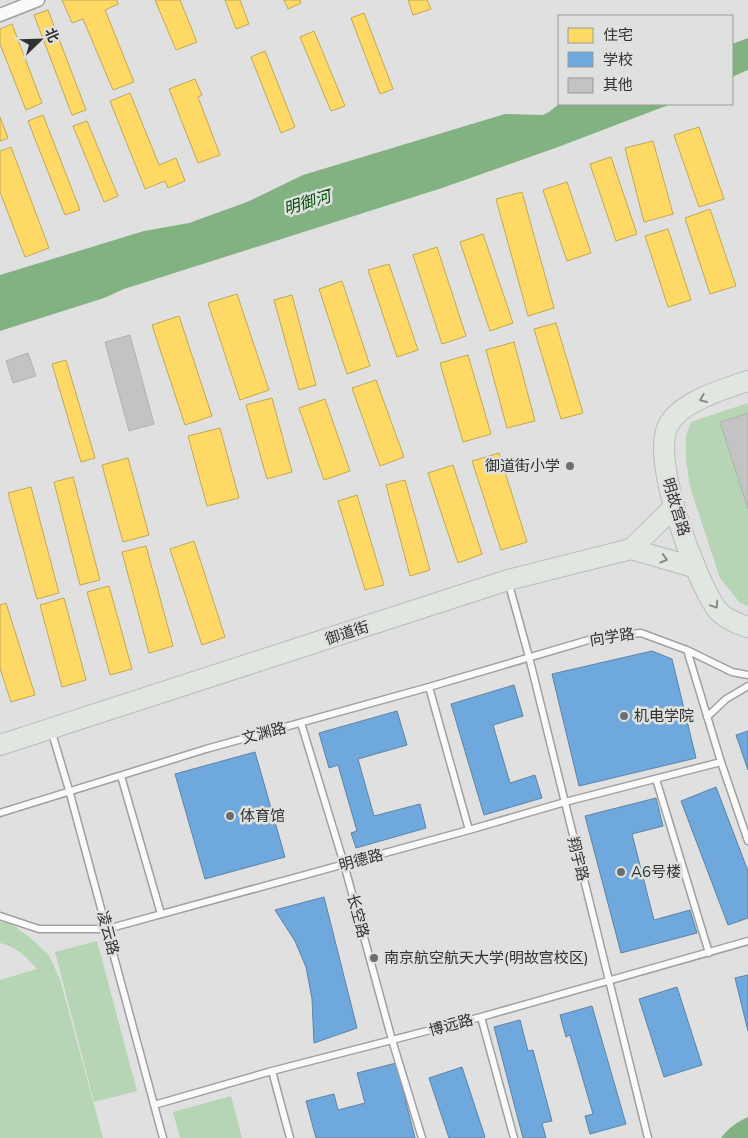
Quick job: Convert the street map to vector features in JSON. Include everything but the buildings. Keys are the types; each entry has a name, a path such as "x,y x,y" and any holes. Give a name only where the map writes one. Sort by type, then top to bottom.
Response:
{"main road":[{"name":"明故宫路","path":"748,381 683,408 668,425 663,441 665,471 674,507 696,568 716,609 731,620 748,627"},
{"path":"674,507 631,549 696,568"},
{"name":"御道街","path":"0,745 508,580 631,549"}],"street":[{"path":"0,15 38,0"}],"lane":[{"name":"翔宇路","path":"508,580 529,657 647,1138"},
{"name":"向学路","path":"529,657 602,636 641,633 687,650 732,672 748,675"},
{"path":"687,650 721,762 748,841"},
{"name":"文渊路","path":"0,813 206,749 529,657"},
{"path":"707,717 726,699 748,686"},
{"path":"429,687 468,830"},
{"name":"长空路","path":"302,723 344,864 392,1040 422,1138"},
{"name":"凌云路","path":"51,729 70,790 163,1138"},
{"name":"明德路","path":"0,916 39,929 107,929 564,802 721,762"},
{"path":"121,776 161,914"},
{"path":"656,779 709,953"},
{"name":"博远路","path":"154,1105 272,1071 481,1017 748,941"},
{"path":"481,1017 514,1138"},
{"path":"272,1071 290,1138"}],"shaded area":[{"path":"748,403 748,606 740,603 720,578 690,487 686,460 686,436 691,422"},
{"path":"0,922 10,923 48,954 60,979 103,1138 0,1138 0,980 37,969 21,953 0,943"},
{"path":"97,941 137,1091 94,1102 55,952"},
{"path":"231,1096 242,1138 180,1138 173,1112"}],"water":[{"path":"748,38 748,70 733,77 733,44"},
{"name":"明御河","path":"558,105 668,105 442,188 124,289 104,298 0,331 0,275 144,231 189,223 247,202 303,175 505,114 543,115"},
{"path":"748,1117 748,1138 721,1138 733,1126"}],"place":[{"name":"御道街小学","path":"570,466"},
{"name":"机电学院","path":"624,716"},
{"name":"体育馆","path":"230,816"},
{"name":"A6号楼","path":"621,872"},
{"name":"南京航空航天大学(明故宫校区)","path":"374,958"}]}
